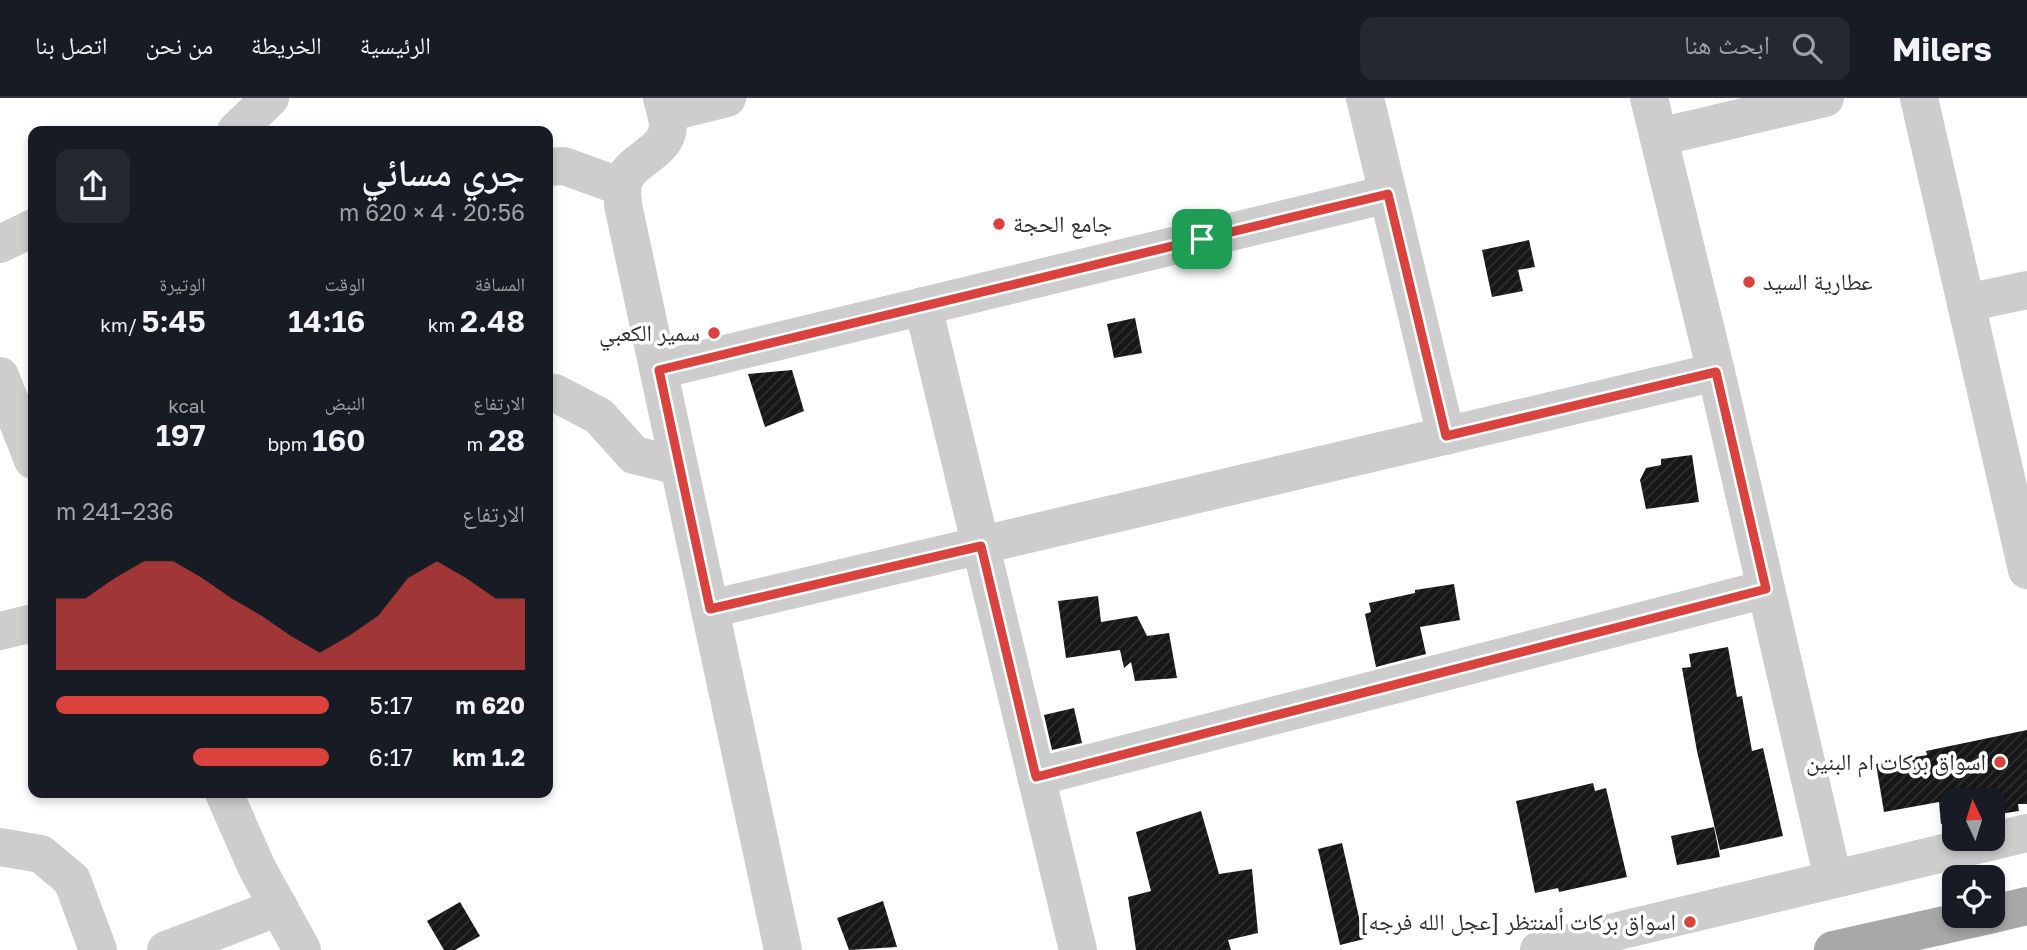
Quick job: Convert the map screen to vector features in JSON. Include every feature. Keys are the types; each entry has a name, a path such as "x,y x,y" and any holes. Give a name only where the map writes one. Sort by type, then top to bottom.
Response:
{"main road":[{"path":"2005,912 2027,906"},
{"path":"1833,950 1901,943 1949,928"}],"street":[{"path":"241,126 270,98"},
{"path":"727,98 664,105 668,128 662,142 627,174 622,187 623,205 783,950"},
{"path":"1365,98 1446,436"},
{"path":"1649,98 1716,372 1833,879"},
{"path":"1659,137 1825,98"},
{"path":"1919,98 2026,560"},
{"path":"553,167 564,166 622,187"},
{"path":"659,370 1388,194"},
{"path":"0,244 28,230"},
{"path":"1966,303 2027,290"},
{"path":"923,306 1078,950"},
{"path":"710,609 1716,372"},
{"path":"0,376 28,442"},
{"path":"553,393 598,416 634,454 679,466"},
{"path":"1036,777 1766,589"},
{"path":"0,631 28,624"},
{"path":"226,798 257,868 302,950"},
{"path":"1539,950 2027,833"},
{"path":"0,847 41,854 72,880 98,950"},
{"path":"166,950 279,907"}],"building":[{"path":"1529,240 1535,267 1518,270 1523,291 1492,297 1482,250"},
{"path":"1135,318 1142,353 1114,358 1107,324"},
{"path":"792,370 804,411 765,427 748,374"},
{"path":"1692,455 1699,502 1646,509 1640,480 1646,468 1661,465 1661,459"},
{"path":"1454,584 1460,620 1420,627 1426,654 1376,667 1365,614 1371,612 1369,603 1415,593 1415,590"},
{"path":"1098,596 1101,622 1137,616 1147,636 1169,633 1177,678 1135,681 1131,662 1124,668 1120,650 1066,658 1058,601"},
{"path":"1728,647 1737,697 1742,696 1752,751 1763,748 1783,836 1720,850 1697,751 1682,668 1691,667 1689,654"},
{"path":"1074,708 1082,743 1052,750 1044,715"},
{"path":"2027,730 2027,804 2018,804 2019,811 2006,813 2006,788 1942,788 1942,824 1939,802 1884,812 1876,764 1927,755 1926,751"},
{"path":"1593,783 1595,791 1606,788 1627,877 1559,892 1558,888 1535,893 1516,801"},
{"path":"1201,811 1219,874 1252,869 1258,933 1228,940 1231,950 1136,950 1128,897 1151,891 1136,832"},
{"path":"1714,827 1720,857 1677,865 1671,836"},
{"path":"1342,843 1364,939 1340,945 1318,849"},
{"path":"883,901 897,947 849,950 837,918"},
{"path":"460,902 480,936 455,950 444,950 427,921"}],"place":[{"name":"جامع الحجة","path":"999,224"},
{"name":"عطارية السيد","path":"1749,282"},
{"name":"سمير الكعبي","path":"714,333"},
{"name":"اسواق بركات ام البنين","path":"2000,762"},
{"name":"اسواق بركات ألمنتظر [عجل الله فرجه]","path":"1690,922"}],"route":[{"path":"1388,194 1446,436 1716,372 1766,589 1036,777 981,546 710,609 659,370 1202,239 1388,194"}]}
